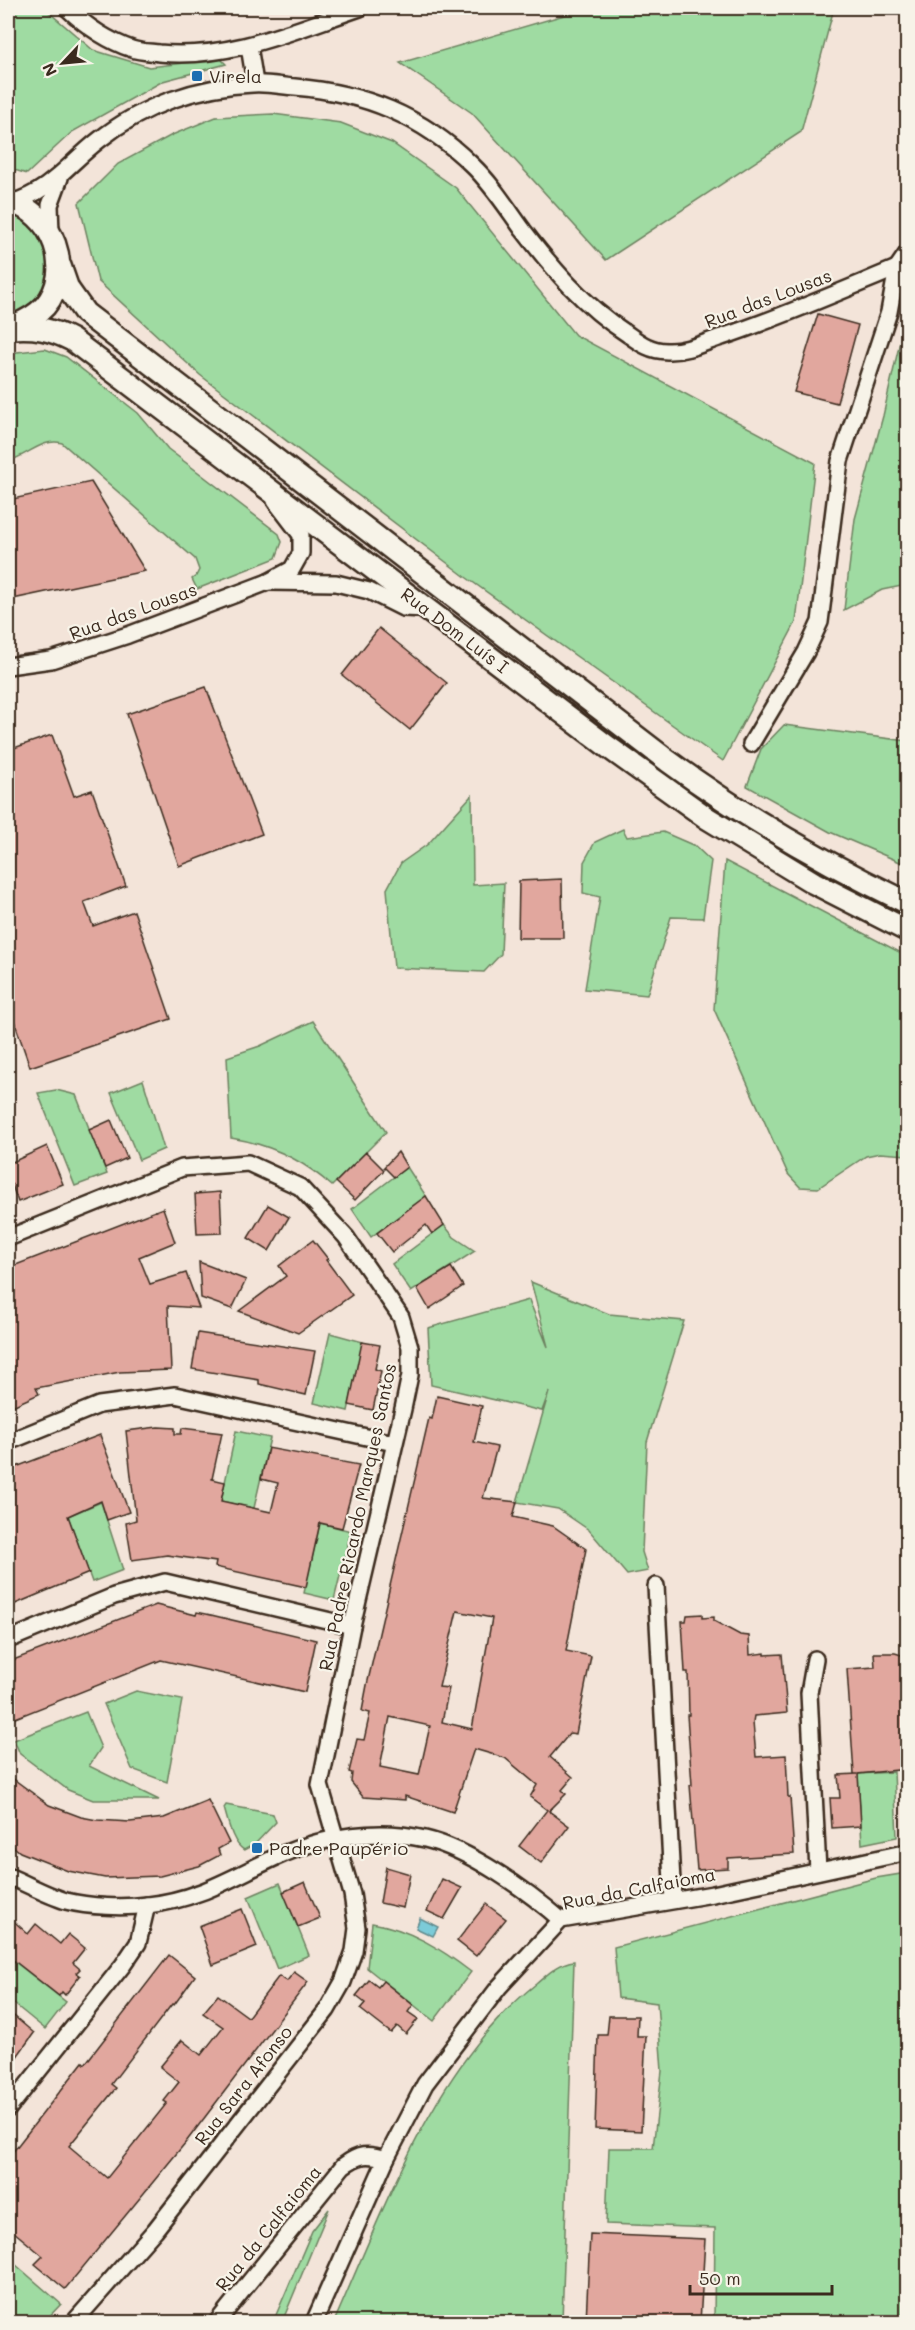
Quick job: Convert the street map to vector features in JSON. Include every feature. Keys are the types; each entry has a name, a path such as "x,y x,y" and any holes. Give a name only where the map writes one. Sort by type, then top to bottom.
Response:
{"main road":[{"path":"9,202 31,211 46,226 52,237"},
{"name":"Rua Dom Luís I","path":"52,237 68,289 85,313 668,761 756,822 797,846 908,903"},
{"path":"9,328 30,320 46,305 56,287 60,266"},
{"name":"Rua Dom Luís I","path":"9,328 40,327 56,331 72,340 608,747 707,818 814,883 908,930"}],"street":[{"path":"67,8 110,40 134,50 173,54 214,52 249,46 360,8"},
{"path":"9,202 39,192 100,139 166,101 210,88 255,83 249,46"},
{"name":"Rua das Lousas","path":"255,83 310,88 352,96 400,112 438,136 472,165 577,295 605,320 650,350 669,352 754,326 897,268"},
{"path":"52,237 50,205 64,170"},
{"path":"751,744 806,652 820,622 840,461 889,312 897,268 908,252"},
{"name":"Rua das Lousas","path":"8,666 28,664 128,635 268,582 292,569 301,553 301,535 263,485"},
{"name":"Rua das Lousas","path":"268,582 336,583 369,591 403,608 427,609"},
{"name":"Rua Padre Ricardo Marques Santos","path":"8,1238 182,1168 248,1163 300,1187 346,1237 401,1317 410,1347 410,1375 352,1626 320,1785 337,1838"},
{"path":"8,1442 99,1405 175,1395 394,1443"},
{"path":"8,1640 114,1596 165,1582 352,1626"},
{"path":"656,1586 672,1900"},
{"path":"815,1659 809,1693 818,1871"},
{"path":"8,1876 67,1901 115,1906 147,1905 207,1891 284,1854 337,1838 394,1834 426,1839 447,1846 489,1868 561,1920"},
{"name":"Rua Sara Afonso","path":"74,2322 162,2221 327,2010 343,1982 354,1951 357,1928 352,1894 337,1838"},
{"name":"Rua da Calfaioma","path":"314,2322 386,2159 425,2084 499,1987 561,1920 713,1894 908,1852"},
{"path":"8,2109 138,1944 147,1905"},
{"name":"Rua da Calfaioma","path":"217,2322 343,2166 356,2157 372,2155 386,2159"}],"green space":[{"path":"8,8 44,8 93,50 149,67 221,59 226,64 163,81 72,132 27,174 8,168"},
{"path":"588,8 834,8 801,132 606,260 472,113 400,63"},
{"path":"273,114 341,123 392,143 456,188 575,335 815,463 796,622 723,761 467,578 200,375 98,281 79,203 118,164 172,135 216,117"},
{"path":"8,212 26,221 39,234 47,250 50,267 47,284 39,299 26,311 8,318"},
{"path":"907,311 907,585 882,590 844,610 855,519 883,416"},
{"path":"45,349 66,357 138,413 168,449 279,534 282,542 276,558 197,589 192,579 199,570 195,559 62,443 41,445 8,461 8,353"},
{"path":"784,725 907,741 907,865 830,832 747,786 761,749"},
{"path":"472,795 473,885 504,883 501,954 484,972 394,968 387,889 401,863 428,844"},
{"path":"623,829 627,837 663,832 695,846 711,861 703,918 671,917 647,995 585,989 600,897 583,893 584,862 595,842"},
{"path":"725,861 907,956 907,1155 880,1153 866,1156 818,1188 800,1187 788,1174 714,1009"},
{"path":"313,1021 386,1132 332,1186 309,1168 285,1154 259,1144 231,1138 227,1057 260,1046"},
{"path":"143,1080 164,1149 139,1160 111,1093"},
{"path":"56,1090 76,1095 107,1174 75,1186 38,1093"},
{"path":"407,1167 426,1196 371,1237 352,1209"},
{"path":"444,1225 454,1237 475,1251 411,1292 392,1264"},
{"path":"531,1282 609,1314 684,1321 647,1442 642,1552 648,1571 627,1575 589,1530 558,1509 517,1502 549,1392 542,1411 431,1385 428,1328 529,1300 548,1347"},
{"path":"330,1333 363,1342 348,1411 314,1403"},
{"path":"236,1431 270,1438 254,1508 221,1501"},
{"path":"101,1502 123,1570 92,1582 68,1516"},
{"path":"320,1523 351,1531 334,1600 304,1593"},
{"path":"136,1691 182,1700 167,1782 132,1769 104,1704"},
{"path":"86,1712 101,1748 89,1766 159,1800 93,1800 68,1790 20,1754 14,1740"},
{"path":"894,1772 897,1837 862,1844 858,1774"},
{"path":"226,1805 273,1814 276,1822 255,1844 244,1850 236,1842 231,1831 224,1808"},
{"path":"907,1873 907,2322 714,2322 715,2228 606,2224 609,2148 653,2148 662,2071 657,2003 618,1998 614,1947 876,1878"},
{"path":"280,1883 309,1955 277,1969 248,1897"},
{"path":"372,1923 412,1935 448,1955 471,1972 434,2021 367,1968"},
{"path":"10,1958 66,2002 45,2029 8,1999 8,1961"},
{"path":"574,1961 562,2322 334,2322 393,2186 441,2096 469,2055 500,2017 549,1973 563,1964"},
{"path":"329,2209 282,2322 273,2322 312,2231"},
{"path":"8,2258 61,2304 44,2322 8,2322"}],"water":[{"path":"420,1918 438,1927 433,1936 416,1928"}],"building":[{"path":"818,314 858,325 837,403 794,392"},
{"path":"91,482 145,571 8,600 8,500"},
{"path":"379,628 447,683 410,730 342,675"},
{"path":"206,687 262,834 179,866 127,714"},
{"path":"52,735 74,796 92,790 126,886 84,902 93,926 134,911 171,1019 30,1067 8,1003 8,750"},
{"path":"562,879 563,938 518,938 519,881"},
{"path":"111,1120 127,1158 105,1168 89,1130"},
{"path":"47,1146 63,1184 18,1202 8,1174 8,1164"},
{"path":"366,1152 384,1170 355,1200 336,1182"},
{"path":"398,1152 407,1167 394,1177 384,1167"},
{"path":"220,1192 222,1233 197,1234 195,1194"},
{"path":"426,1196 444,1225 432,1234 426,1225 392,1252 377,1233"},
{"path":"268,1205 289,1217 269,1251 248,1238"},
{"path":"163,1208 175,1242 139,1257 150,1284 186,1273 199,1308 168,1306 171,1370 120,1372 36,1388 39,1394 8,1408 8,1268"},
{"path":"313,1240 352,1295 298,1333 239,1311 286,1276 279,1266"},
{"path":"199,1262 246,1280 232,1309 201,1298"},
{"path":"451,1267 463,1286 429,1309 417,1288"},
{"path":"198,1333 315,1351 306,1395 259,1384 259,1380 192,1369"},
{"path":"362,1342 380,1345 375,1369 381,1371 373,1410 349,1405"},
{"path":"437,1396 482,1406 474,1442 497,1447 483,1498 517,1502 513,1517 553,1526 586,1549 566,1651 591,1656 576,1734 570,1733 550,1757 573,1777 562,1790 566,1794 549,1811 569,1826 541,1863 519,1846 547,1810 530,1797 537,1785 505,1758 474,1749 453,1812 405,1796 405,1800 363,1797 351,1782 352,1773 349,1772 357,1739 364,1740 370,1713 362,1711 367,1685 429,1418 432,1419","holes":["457,1611 492,1618 472,1729 442,1722 449,1688 439,1687","390,1717 430,1726 419,1775 380,1767"]},
{"path":"158,1427 175,1428 175,1434 181,1434 182,1428 222,1433 212,1479 225,1482 221,1501 271,1512 278,1483 261,1479 268,1448 359,1465 342,1528 320,1523 306,1587 215,1567 216,1562 167,1555 132,1560 126,1523 136,1520 126,1431"},
{"path":"100,1435 129,1512 107,1520 101,1501 68,1516 89,1573 8,1607 8,1470"},
{"path":"156,1605 196,1615 197,1612 211,1615 316,1640 305,1692 161,1660 8,1721 8,1662"},
{"path":"702,1614 702,1618 714,1617 714,1621 740,1635 749,1636 750,1655 782,1654 787,1713 754,1716 753,1722 756,1757 786,1755 794,1854 728,1858 728,1868 697,1870 690,1785 692,1785 687,1715 689,1715 688,1672 685,1672 682,1621 686,1621 687,1615"},
{"path":"874,1653 895,1653 908,1657 908,1769 858,1774 861,1826 832,1828 830,1798 840,1798 838,1775 857,1774 854,1774 847,1669 875,1667"},
{"path":"8,1775 49,1805 81,1817 97,1820 130,1822 164,1818 208,1800 229,1843 218,1849 220,1855 199,1866 160,1876 105,1878 68,1871 20,1852 8,1842"},
{"path":"386,1867 410,1874 403,1908 380,1903"},
{"path":"442,1879 462,1888 444,1919 427,1911"},
{"path":"305,1882 320,1918 298,1927 283,1892"},
{"path":"486,1904 506,1919 476,1956 457,1941"},
{"path":"242,1909 257,1947 213,1965 199,1926"},
{"path":"8,1916 28,1934 36,1924 60,1944 68,1934 85,1948 73,1963 80,1969 76,1973 80,1976 65,1995 62,1992 59,1996 8,1956"},
{"path":"169,1955 195,1976 111,2084 116,2088 69,2146 107,2178 167,2103 164,2101 179,2082 160,2067 182,2040 201,2055 223,2027 203,2013 218,1995 248,2017 279,1976 287,1981 294,1972 308,1982 186,2142 65,2289 35,2264 43,2256 8,2227 8,2158 83,2062 85,2064"},
{"path":"369,1980 378,1987 383,1981 413,2005 408,2012 418,2019 406,2034 397,2026 391,2033 360,2009 365,2003 356,1996"},
{"path":"8,2011 34,2033 8,2069"},
{"path":"609,2016 638,2016 637,2036 646,2036 641,2131 595,2129 598,2035 607,2035"},
{"path":"590,2234 705,2239 700,2322 586,2322"}],"place":[{"name":"Virela","path":"197,76"},
{"name":"Padre Paupério","path":"257,1848"}]}
